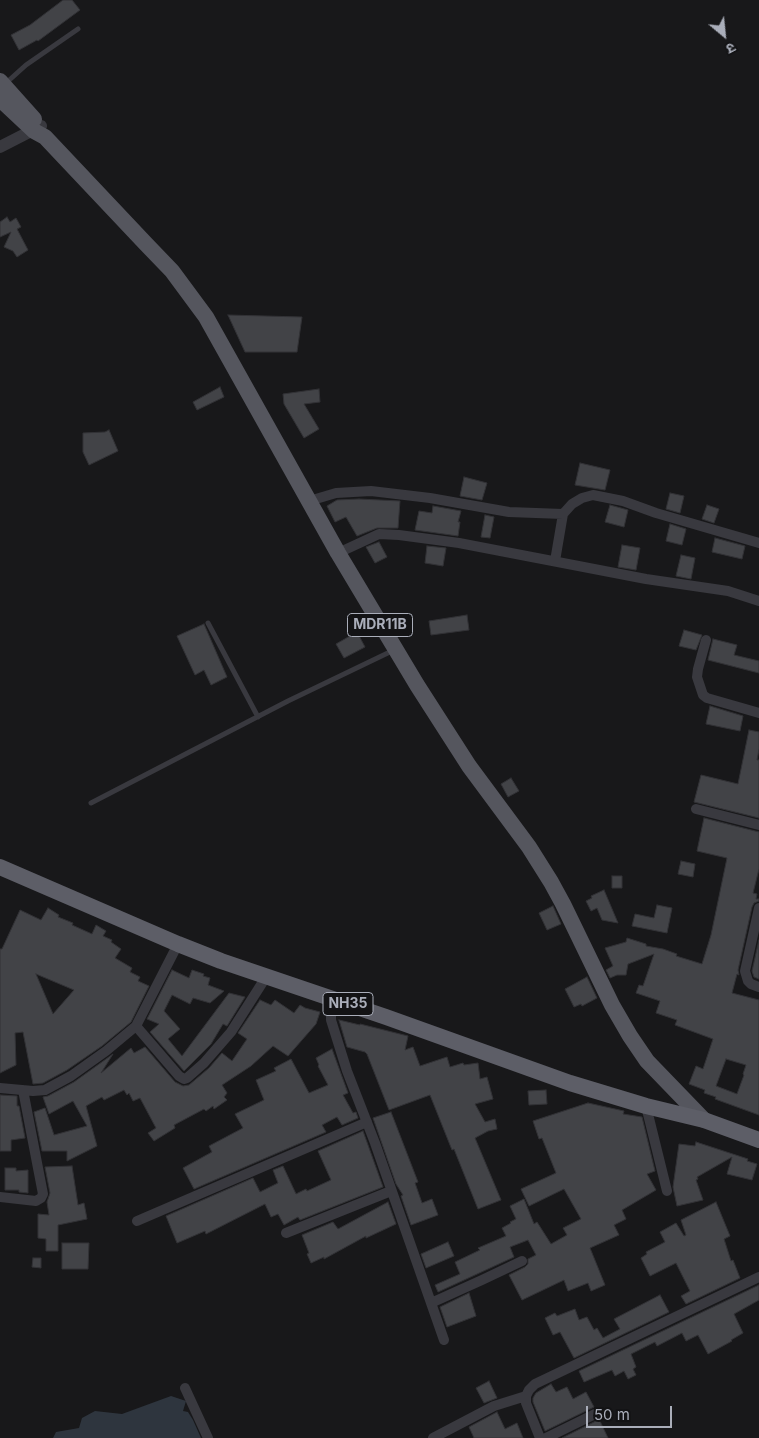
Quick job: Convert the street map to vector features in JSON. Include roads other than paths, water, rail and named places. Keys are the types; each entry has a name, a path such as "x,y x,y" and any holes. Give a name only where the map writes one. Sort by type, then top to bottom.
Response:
{"highway":[{"name":"NH35","path":"0,867 178,944 266,977 331,998 570,1083 646,1106 704,1120 759,1138"}],"main road":[{"name":"MDR11B","path":"1,89 153,251 190,295 220,340 338,553 395,650 459,752 529,847 563,904 612,1005 630,1036 647,1061 704,1120"}],"street":[{"path":"0,147 40,132"},
{"path":"309,500 336,493 371,491 430,498 509,512 563,514"},
{"path":"554,561 563,514 572,504 594,494 623,501 656,513 759,543"},
{"path":"338,553 378,534 386,534 459,544 646,579 728,591 759,601"},
{"path":"706,640 697,677 703,695 759,713"},
{"path":"696,809 759,825"},
{"path":"759,908 745,972 748,981 759,986"},
{"path":"0,1088 45,1090 55,1086 106,1052 136,1026 178,944"},
{"path":"136,1026 179,1076 187,1078 204,1063 231,1032 266,977"},
{"path":"331,998 331,1020 347,1071 367,1122 444,1340"},
{"path":"0,1196 32,1201 41,1198 43,1194 23,1090"},
{"path":"646,1106 667,1192"},
{"path":"137,1221 367,1122"},
{"path":"286,1233 391,1190"},
{"path":"431,1303 522,1261"},
{"path":"540,1438 526,1403 526,1396 529,1390 536,1384 759,1277"},
{"path":"185,1388 208,1438"},
{"path":"433,1438 494,1406 526,1396"},
{"path":"546,1438 595,1414"}],"lane":[{"path":"1,89 26,65 78,29"},
{"path":"208,623 258,717"},
{"path":"91,803 258,717 395,650"}]}
